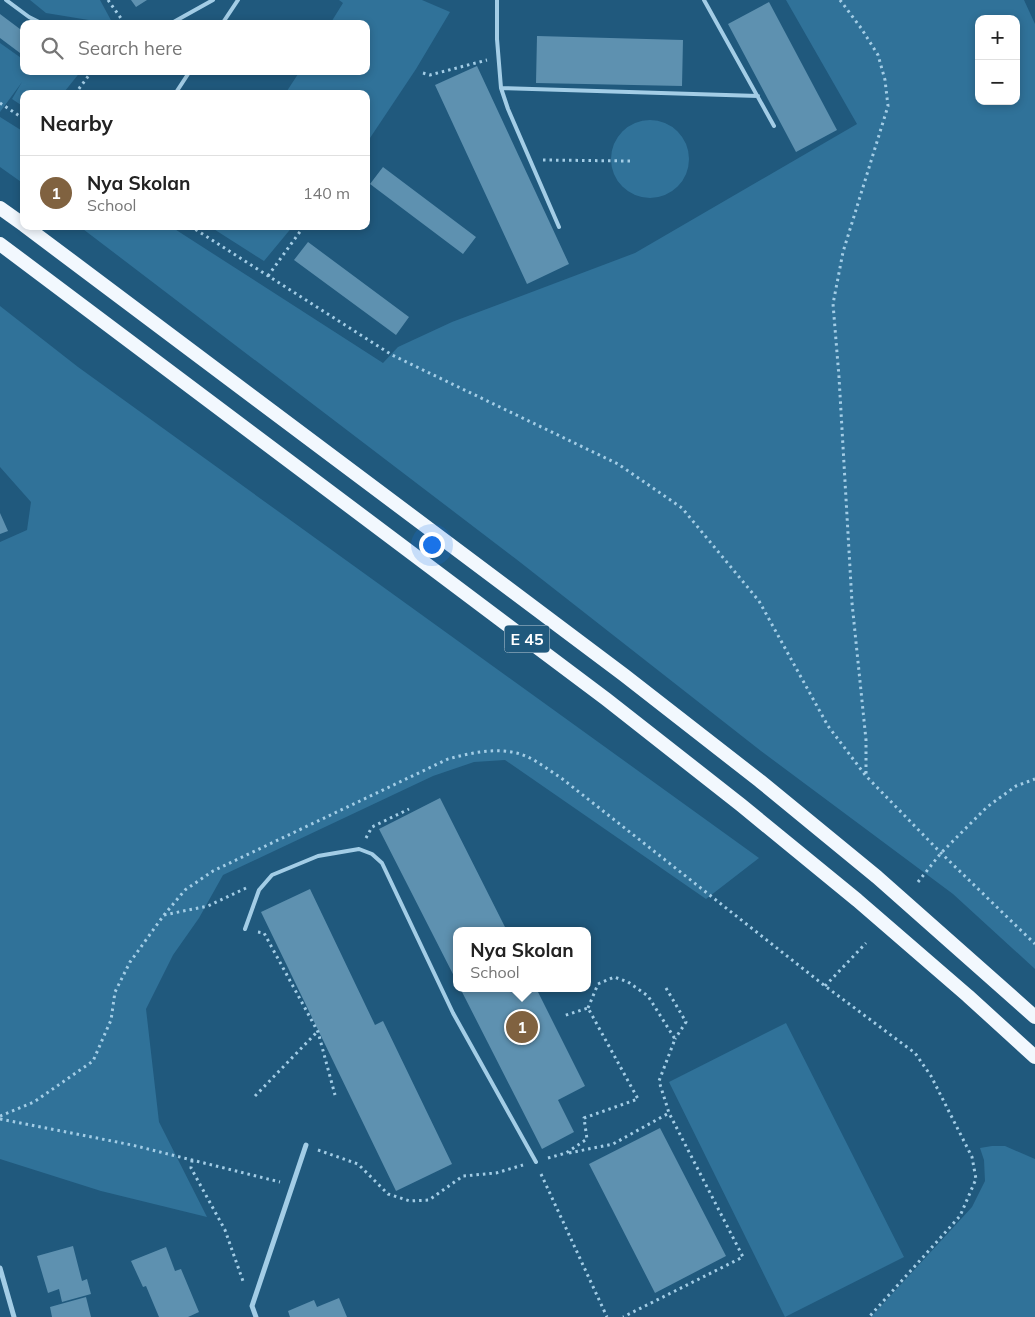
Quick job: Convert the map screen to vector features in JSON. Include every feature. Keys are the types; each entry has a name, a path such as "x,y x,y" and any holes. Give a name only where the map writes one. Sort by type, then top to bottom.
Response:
{"highway":[{"name":"E 45","path":"0,208 20,223"},
{"name":"E 45","path":"29,230 662,704 877,877 1035,1017"},
{"name":"E 45","path":"0,244 606,698 742,805 857,900 1035,1057"}],"street":[{"path":"256,1317 252,1306 306,1145"},
{"path":"0,1268 2,1282 14,1317"}],"lane":[{"path":"6,0 36,20"},
{"path":"177,20 213,0"},
{"path":"225,20 238,0"},
{"path":"497,0 500,88 560,227"},
{"path":"704,0 774,126"},
{"path":"178,90 187,75"},
{"path":"500,88 758,96"},
{"path":"245,929 259,890 272,876 318,856 359,849 372,854 382,864 454,1013 536,1162"}],"path":[{"path":"108,0 122,20"},
{"path":"840,0 878,55 885,80 888,106 843,252 835,283 833,304 852,602 866,740 866,776"},
{"path":"423,73 430,75 498,58"},
{"path":"78,90 89,75"},
{"path":"0,103 20,116"},
{"path":"530,160 630,161"},
{"path":"196,230 392,355 618,464 682,508 759,601 828,726 866,776 941,853 1035,944"},
{"path":"268,276 301,230"},
{"path":"0,1118 34,1102 93,1061 111,1020 115,992 130,962 164,915 185,890 213,871 448,759 474,752 502,750 528,757 560,777 825,986 915,1053 930,1076 972,1157 976,1179 960,1216 868,1317"},
{"path":"918,882 941,853 988,807 1016,786 1035,779"},
{"path":"359,849 372,827 408,809"},
{"path":"164,915 208,906 246,888 259,890"},
{"path":"245,929 264,933 318,1032 335,1096"},
{"path":"825,986 866,943"},
{"path":"588,1008 598,984 614,977 628,982 648,996 675,1039"},
{"path":"623,1317 743,1257 669,1113 659,1081 675,1039 686,1022 666,988"},
{"path":"255,1096 318,1032"},
{"path":"566,1153 613,1144 669,1113"},
{"path":"0,1118 192,1160 293,1186"},
{"path":"192,1160 191,1168 225,1230 252,1306"},
{"path":"536,1162 607,1317"}],"shaded area":[{"path":"30,0 100,0 111,20 89,20 46,13"},
{"path":"339,0 422,0 450,12 416,69 370,138 370,90 288,90 297,75 370,75 370,20 332,20 343,3"},
{"path":"786,0 1024,0 1035,24 1035,969 953,894 761,751 516,559 84,230 176,230 383,363 398,347 452,322 635,253 857,124"},
{"path":"0,43 20,57 20,75 78,75 66,90 20,90 20,104 12,99 22,82 0,112"},
{"path":"0,117 20,130 20,181 0,167"},
{"path":"650,120 665,123 678,131 686,144 689,159 686,174 678,187 665,195 650,198 635,195 622,187 614,174 611,159 614,144 622,131 635,123"},
{"path":"215,230 290,230 264,261"},
{"path":"0,306 78,367 759,858 706,899 505,760 474,762 433,776 223,875 199,918 173,955 146,1009 159,1122 207,1217 101,1191 0,1159 0,542 27,530 31,502 0,467"},
{"path":"786,1023 904,1257 785,1317 669,1082"},
{"path":"1005,1146 1035,1159 1035,1317 871,1317 972,1207 985,1181 984,1160 980,1148"}],"building":[{"path":"131,0 147,0 136,7"},
{"path":"769,2 837,130 796,152 728,24"},
{"path":"0,14 20,29 20,53 0,38"},
{"path":"537,36 683,40 682,86 536,83"},
{"path":"477,66 569,264 527,284 435,85"},
{"path":"383,167 476,237 463,254 370,184"},
{"path":"308,242 409,317 396,335 294,260"},
{"path":"0,513 8,531 0,534"},
{"path":"440,798 505,927 453,927 453,974 379,829"},
{"path":"310,889 375,1025 383,1021 452,1164 396,1191 261,912"},
{"path":"462,992 538,992 585,1086 558,1100 574,1132 542,1149"},
{"path":"660,1128 726,1256 655,1293 589,1164"},
{"path":"73,1246 82,1281 87,1279 91,1294 62,1302 59,1289 48,1293 37,1256"},
{"path":"166,1247 175,1271 181,1269 199,1312 188,1317 159,1317 146,1286 143,1287 131,1261"},
{"path":"86,1297 91,1317 52,1317 50,1307"},
{"path":"339,1298 347,1317 290,1317 288,1311 314,1300 317,1307"}],"place":[{"name":"Nya Skolan","path":"522,1027"}]}
